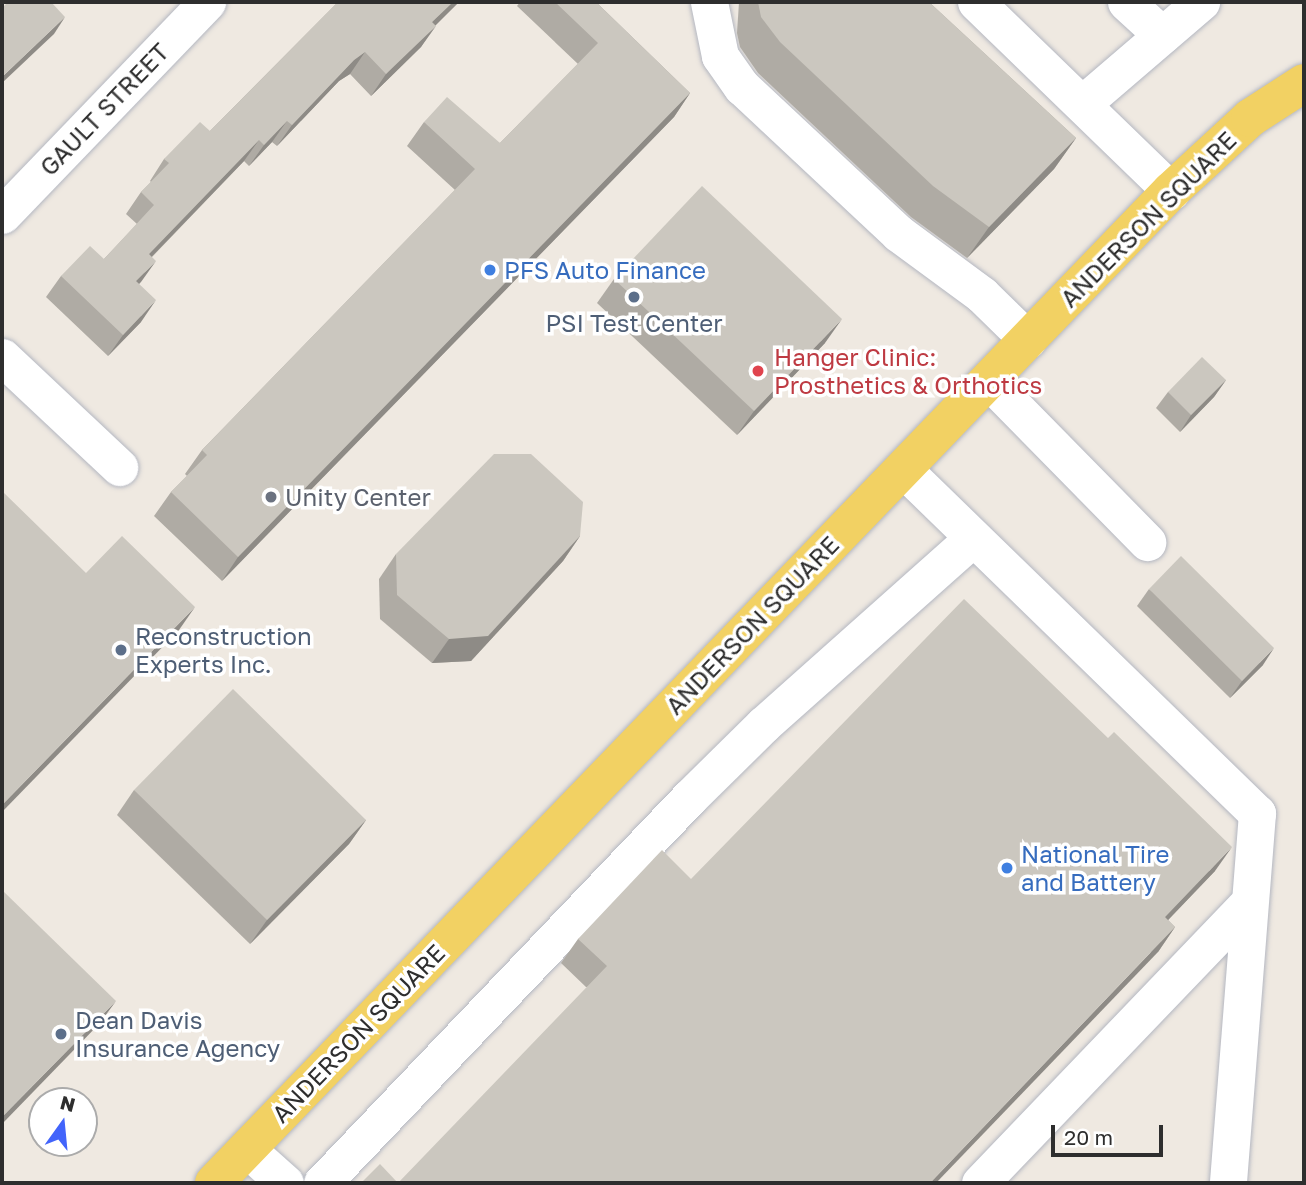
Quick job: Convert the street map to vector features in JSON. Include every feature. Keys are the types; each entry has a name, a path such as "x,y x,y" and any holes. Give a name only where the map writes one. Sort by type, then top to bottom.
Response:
{"main road":[{"name":"ANDERSON SQUARE","path":"214,1183 1171,191 1250,118 1304,83"}],"street":[{"name":"GAULT STREET","path":"2,215 206,2"},
{"path":"709,2 720,56 742,87 898,233 982,295 1027,340"},
{"path":"976,2 1171,191"},
{"path":"1126,2 1163,35"},
{"path":"1082,104 1201,2"},
{"path":"2,357 119,467"},
{"path":"989,381 1147,542"},
{"path":"903,470 1257,813 1228,1183"},
{"path":"322,1183 698,789 973,538"},
{"path":"980,1183 1248,904"},
{"path":"247,1149 285,1183"}],"building":[{"path":"8,2 51,2 65,17 2,77 2,8"},
{"path":"338,2 453,2 432,22 436,26 386,74 365,52 354,60 292,125 287,121 264,145 259,140 149,254 156,261 136,281 156,300 123,335 61,276 90,246 104,259 154,205 141,192 169,163 164,159 200,122 210,131"},
{"path":"555,2 596,2 690,93 238,557 171,492 207,455 202,450 475,169 424,122 447,97 500,143 598,43"},
{"path":"758,2 929,2 1076,138 989,227 933,186 780,42 761,17"},
{"path":"702,186 842,319 754,411 614,279"},
{"path":"1202,357 1226,380 1191,415 1168,392"},
{"path":"494,454 531,454 583,502 580,536 488,636 449,639 397,595 396,554"},
{"path":"2,491 86,573 122,536 195,607 2,805"},
{"path":"1181,556 1274,648 1242,681 1149,589"},
{"path":"964,599 1108,738 1114,732 1232,847 1165,917 1175,927 930,1183 398,1183 607,966 578,939 662,850 691,879"},
{"path":"233,689 366,820 267,920 134,790"},
{"path":"2,890 116,1001 31,1087 28,1087 28,1091 2,1117"},
{"path":"380,1164 398,1183 361,1183"}],"place":[{"name":"PFS Auto Finance","path":"490,270"},
{"name":"PSI Test Center","path":"634,297"},
{"name":"Hanger Clinic: Prosthetics & Orthotics","path":"758,371"},
{"name":"Unity Center","path":"271,497"},
{"name":"Reconstruction Experts Inc.","path":"121,650"},
{"name":"National Tire and Battery","path":"1007,868"},
{"name":"Dean Davis Insurance Agency","path":"61,1034"}]}
